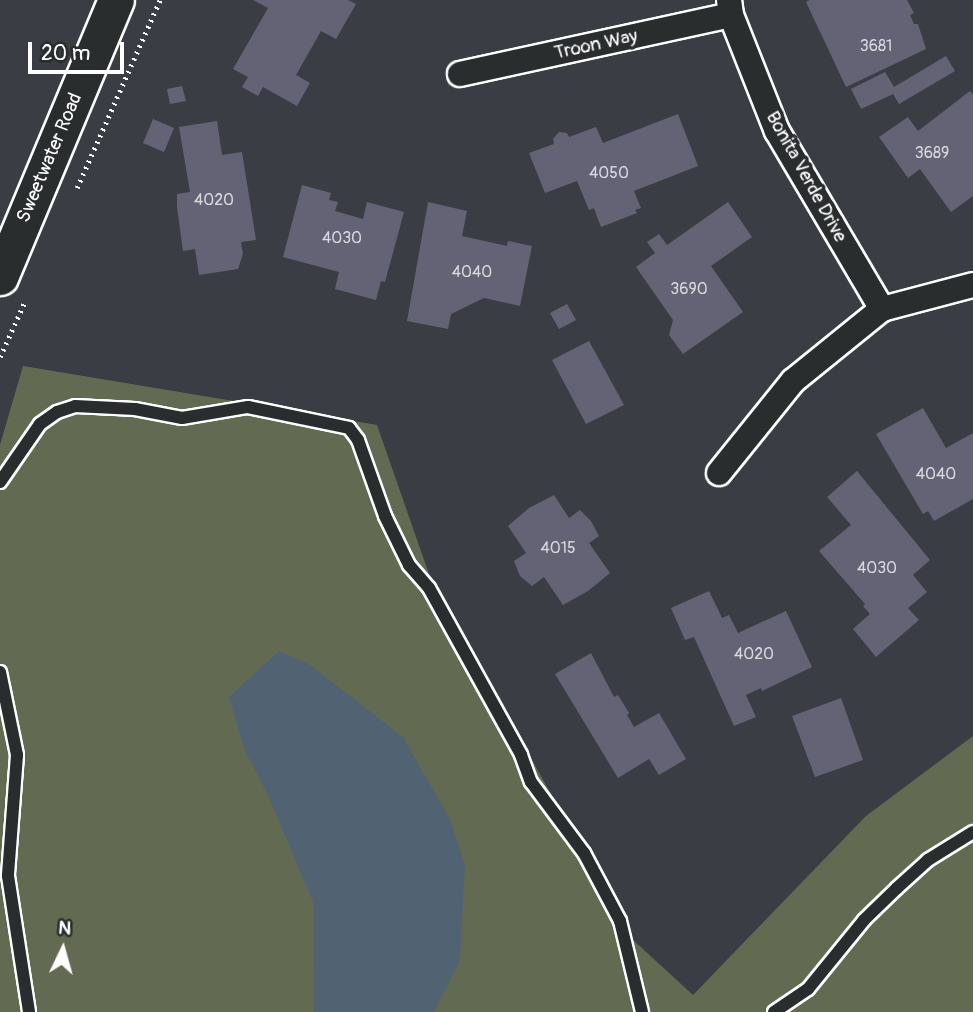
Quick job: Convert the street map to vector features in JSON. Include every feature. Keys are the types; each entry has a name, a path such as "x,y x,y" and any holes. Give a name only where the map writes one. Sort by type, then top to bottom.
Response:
{"main road":[{"name":"Sweetwater Road","path":"0,276 116,0"}],"street":[{"name":"Troon Way","path":"460,74 730,7"},
{"name":"Bonita Verde Drive","path":"730,7 777,131 882,309"},
{"path":"719,473 793,382 882,309 973,285"}],"lane":[{"path":"0,482 40,424 57,412 75,406 135,409 183,418 248,407 349,428 358,440 385,516 409,565 429,588 521,755 531,782 584,853 620,921 642,1012"},
{"path":"0,672 18,755 8,876 29,1012"},
{"path":"774,1012 808,989 864,920 898,888 929,860 973,832"}],"green space":[{"path":"23,366 377,425 430,577 632,939 693,995 866,816 973,736 973,1012 0,1012 0,445"}],"water":[{"path":"279,651 309,664 403,737 450,819 465,865 460,961 434,1012 314,1012 313,902 267,793 245,751 229,697"}],"building":[{"path":"253,0 348,0 356,4 336,39 321,31 296,75 310,83 297,106 263,87 258,96 242,87 248,77 233,69 268,8"},
{"path":"907,0 914,13 910,15 914,24 918,24 926,49 846,87 806,2"},
{"path":"946,56 955,71 899,104 893,94 861,109 851,89 885,72 894,87"},
{"path":"182,86 186,101 170,104 167,89"},
{"path":"970,91 973,94 973,196 951,212 920,169 908,178 879,137 908,117 918,131"},
{"path":"678,114 698,166 634,191 641,208 635,210 637,213 601,227 594,208 589,210 577,181 545,193 529,153 554,144 553,139 559,132 567,133 569,137 596,127 603,143"},
{"path":"153,119 174,128 164,152 143,143"},
{"path":"217,121 222,155 242,152 256,240 241,242 243,254 238,269 199,275 195,249 183,251 177,207 177,194 190,192 179,127"},
{"path":"302,185 331,193 329,200 338,202 335,211 363,219 367,202 404,212 385,282 381,281 376,300 335,289 339,272 283,257"},
{"path":"428,202 467,211 462,236 507,246 508,241 532,246 520,306 484,298 451,314 448,329 407,321"},
{"path":"728,202 752,237 711,266 743,312 683,354 669,335 673,320 636,267 655,253 647,242 659,234 667,245"},
{"path":"567,304 576,320 559,329 550,313"},
{"path":"589,341 624,405 586,424 552,360"},
{"path":"923,408 946,448 973,433 973,499 934,521 928,511 923,514 876,434"},
{"path":"857,471 930,560 913,575 927,592 908,608 919,620 876,657 853,629 870,614 863,606 865,604 819,551 851,525 827,497"},
{"path":"554,495 569,518 580,510 591,521 599,536 589,543 610,573 588,591 563,605 544,577 532,586 520,576 514,561 526,553 508,526 529,508"},
{"path":"709,591 722,618 729,615 738,633 786,611 812,667 762,691 761,688 746,695 756,717 734,726 694,637 685,640 671,608"},
{"path":"591,653 614,697 618,695 629,713 627,715 634,727 659,713 686,759 659,775 649,759 618,778 555,674"},
{"path":"841,698 863,760 815,777 792,716"}]}
